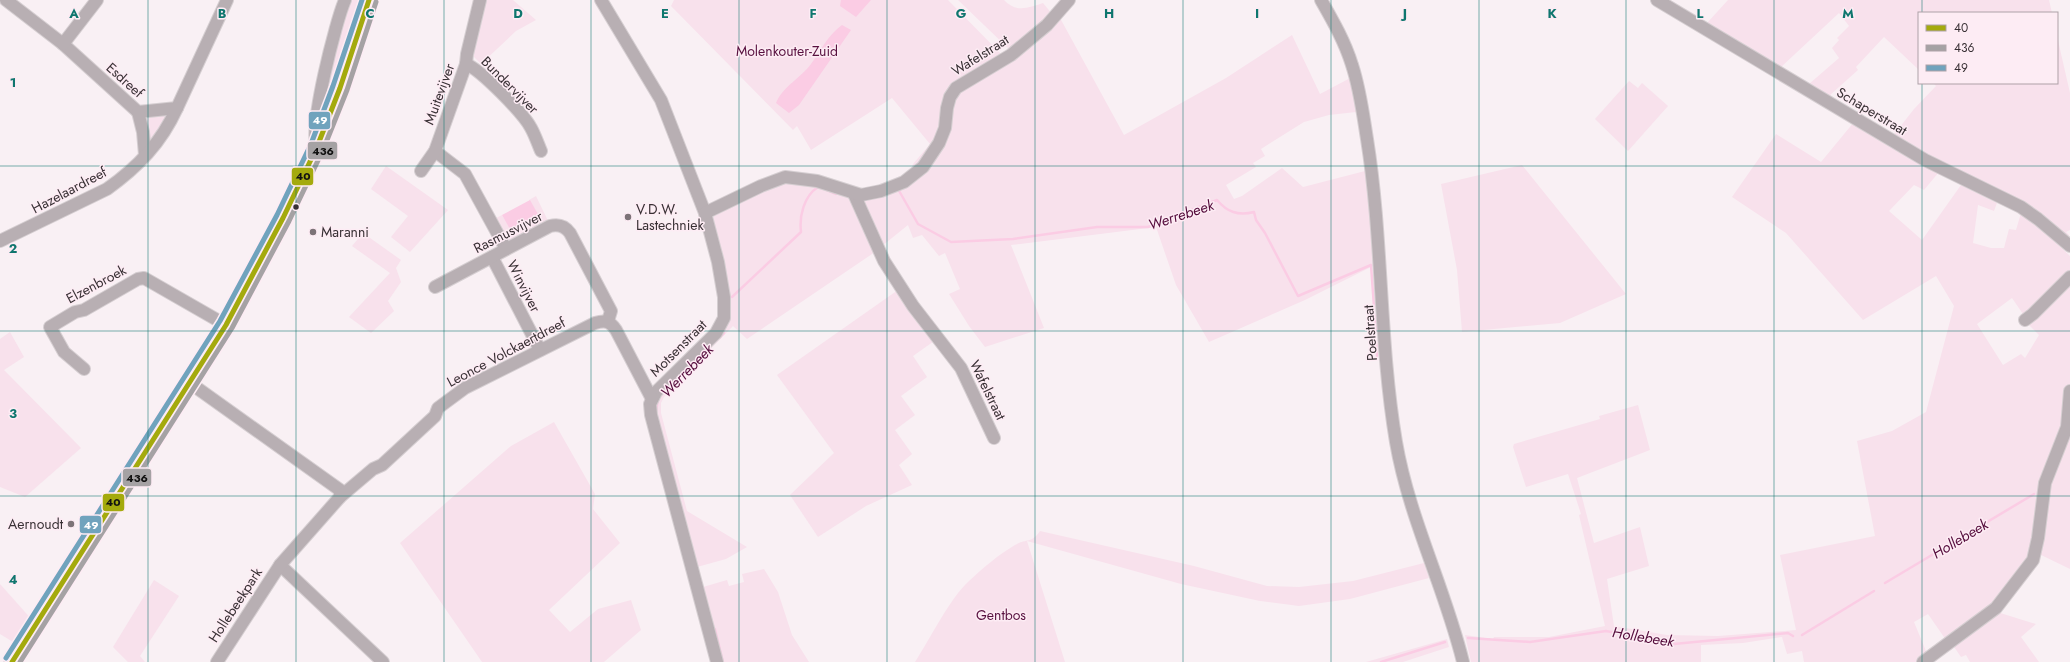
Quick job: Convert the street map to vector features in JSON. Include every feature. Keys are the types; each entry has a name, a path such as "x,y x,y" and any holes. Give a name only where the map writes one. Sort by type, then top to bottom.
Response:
{"main road":[{"path":"12,662 226,326 283,218 316,147 340,88 369,0"}],"street":[{"name":"Esdreef","path":"6,0 63,44 138,112 177,108"},
{"path":"63,44 97,0"},
{"path":"177,108 227,0"},
{"path":"316,147 314,142 316,124 332,43 345,0"},
{"name":"Muitevijver","path":"421,171 435,151 466,64 466,54 480,0"},
{"name":"Motsenstraat","path":"601,0 661,100 705,213 722,284 724,318 716,333 666,381 652,399 651,414 717,662"},
{"name":"Wafelstraat","path":"705,213 761,186 785,177 817,181 854,194 868,194 881,191 904,182 915,175 932,154 942,137 945,128 947,108 952,92 1011,55 1047,25 1069,0"},
{"name":"Poelstraat","path":"1321,0 1347,50 1359,89 1377,218 1389,393 1397,451 1412,503 1454,628 1463,662"},
{"name":"Schaperstraat","path":"1658,0 1925,160 2021,207 2070,246"},
{"name":"Bundervijver","path":"466,64 477,70 524,118 531,128 541,151"},
{"name":"Hazelaardreef","path":"0,241 107,189 132,170 145,155 167,129 177,108"},
{"path":"138,112 145,155"},
{"path":"435,151 465,174 506,249"},
{"name":"Wafelstraat","path":"854,194 888,268 913,306 958,363 994,438"},
{"name":"Rasmusvijver","path":"435,287 550,226 558,225 567,228 611,310 608,321"},
{"name":"Winvijver","path":"492,257 540,350"},
{"path":"2025,320 2070,277"},
{"name":"Elzenbroek","path":"84,369 64,352 50,327 75,312 84,310 138,278 144,278 226,326"},
{"path":"608,321 616,330 652,399"},
{"name":"Leonce Volckaertdreef","path":"280,565 340,497 373,469 382,465 435,416 438,408 455,394 595,323 608,321"},
{"path":"188,387 308,472 340,490 340,497"},
{"path":"1923,662 1996,608 2033,560 2038,538 2045,483 2068,427 2070,391"},
{"path":"280,565 383,662"},
{"name":"Hollebeekpark","path":"217,662 280,565"}],"green space":[{"path":"349,0 364,0 323,112 333,54"},
{"path":"486,0 513,0 536,20 516,31 481,64 473,56 472,52"},
{"name":"Molenkouter-Zuid","path":"674,0 948,0 1002,55 958,82 940,136 916,167 912,166 930,144 892,98 811,150 797,126 793,130 671,6"},
{"path":"958,0 1004,0 1013,7 1018,8 1043,3 1053,15 1011,51"},
{"path":"1728,0 2049,0 2052,12 1918,12 1918,69 1884,37 1856,67 1858,70 1829,96 1809,84 1839,58 1832,48 1839,40 1837,38 1849,26 1839,13 1780,68 1707,23"},
{"path":"1060,18 1124,135 1226,78 1292,35 1320,94 1354,76 1359,113 1329,115 1304,122 1261,149 1265,156 1253,163 1256,167 1226,185 1234,199 1242,196 1282,168 1303,187 1369,170 1377,264 1305,300 1209,342 1176,285 1156,227 1011,245 1044,328 985,347 969,326 949,294 960,289 945,253 939,256 922,235 913,238 908,225 882,246 863,202 866,198 906,183 951,117 955,94"},
{"path":"2058,40 2070,93 2070,230 2066,232 2069,235 2065,238 1892,137 1914,109 1936,86 1934,84 2058,84"},
{"path":"1629,81 1638,88 1642,83 1668,106 1628,151 1595,119"},
{"path":"164,115 167,117 150,141 145,117"},
{"path":"1854,122 1939,172 1924,190 1914,185 1889,211 1922,240 1961,185 1997,203 1994,211 1978,205 1973,243 1991,248 2004,248 2009,229 2016,230 2021,213 2038,226 2070,256 2070,272 2025,317 2012,298 1977,324 2003,365 2021,354 2025,358 2039,335 2027,323 2070,281 2070,425 2064,428 2033,554 1996,604 1946,640 1928,614 1914,622 1928,656 1919,662 1804,662 1802,651 1787,654 1782,637 1743,643 1701,645 1701,662 1471,662 1465,635 1493,639 1494,637 1549,637 1605,626 1579,515 1581,514 1568,474 1526,487 1513,447 1514,444 1600,419 1599,416 1638,405 1650,450 1577,478 1594,543 1640,527 1649,566 1607,579 1614,626 1667,635 1718,636 1796,630 1780,555 1875,536 1857,441 1892,431 1926,412 1954,306 1936,276 1863,320 1786,233 1732,197 1776,134 1821,162"},
{"path":"1522,165 1626,294 1560,323 1462,332 1457,270 1441,184"},
{"path":"386,166 448,210 410,252 391,237 408,216 371,189"},
{"path":"781,182 813,185 850,199 875,252 747,339 733,326 664,397 661,403 661,413 687,511 747,547 726,559 697,567 654,413 656,400 728,323 730,296 712,220 714,216"},
{"path":"536,196 549,223 511,242 505,240 494,219 502,215 511,230 534,218 532,215 538,217 529,200"},
{"path":"363,233 401,260 396,268 401,282 388,301 394,311 371,333 349,317 390,273 352,246"},
{"path":"898,290 937,339 913,356 927,377 901,396 915,415 895,430 912,454 899,465 912,485 866,506 818,537 790,495 834,453 777,375"},
{"path":"10,332 24,357 4,370 81,448 25,497 0,487 0,339"},
{"path":"554,422 595,494 593,509 620,543 549,610 570,632 598,609 631,600 641,630 604,662 482,662 400,543 511,446"},
{"path":"2070,428 2070,569 2039,554 2046,492"},
{"name":"Gentbos","path":"1040,531 1194,566 1267,586 1299,587 1353,581 1424,563 1429,578 1350,599 1299,606 1260,601 1181,584 1027,541 1065,662 915,662 962,588 997,557 1015,545 1034,538"},
{"path":"764,569 778,592 792,635 809,662 722,662 703,587 727,580 729,586 744,582 742,574"},
{"path":"154,580 179,596 140,656 145,662 128,662 113,647"},
{"path":"0,584 33,621 18,645 0,634"},
{"path":"1997,612 2036,624 2021,637 2039,662 1970,662 1966,655 1961,657 1952,644"},
{"path":"1447,639 1449,647 1403,662 1366,662"}],"shaded area":[{"path":"841,0 871,0 856,17 840,6"},
{"path":"842,25 851,30 799,105 789,113 776,103 779,97 807,69 828,38"},
{"path":"530,200 539,216 536,218 533,215 534,219 511,231 502,215"}],"waterway":[{"name":"Werrebeek","path":"732,297 801,232 801,219 806,201 818,187"},
{"name":"Werrebeek","path":"898,189 918,224 951,242 1013,239 1097,227 1148,227 1217,200 1225,208 1233,212 1243,214 1254,212 1256,220 1265,233 1298,296 1371,265 1374,307"},
{"name":"Werrebeek","path":"827,190 836,194"},
{"name":"Werrebeek","path":"1375,316 1376,331"},
{"name":"Werrebeek","path":"719,338 724,333"},
{"name":"Werrebeek","path":"1376,341 1377,356"},
{"name":"Werrebeek","path":"656,411 658,400"},
{"name":"Hollebeek","path":"1885,583 2034,494"},
{"name":"Hollebeek","path":"1802,635 1874,591"},
{"name":"Werrebeek","path":"715,629 723,662"},
{"name":"Hollebeek","path":"1468,638 1530,642 1606,631 1674,644 1788,633 1793,636"},
{"name":"Hollebeek","path":"1381,662 1445,642"}],"transit line":[{"name":"49","path":"6,658 220,321 277,215 311,144 333,86 362,0"},
{"name":"40","path":"12,662 226,325 283,218 317,147 340,88 369,0"},
{"name":"436","path":"20,662 232,328 289,221 323,150 347,90 376,2"}],"place":[{"name":"V.D.W. Lastechniek","path":"628,217"},
{"name":"Maranni","path":"313,232"},
{"name":"Aernoudt","path":"71,524"}]}
